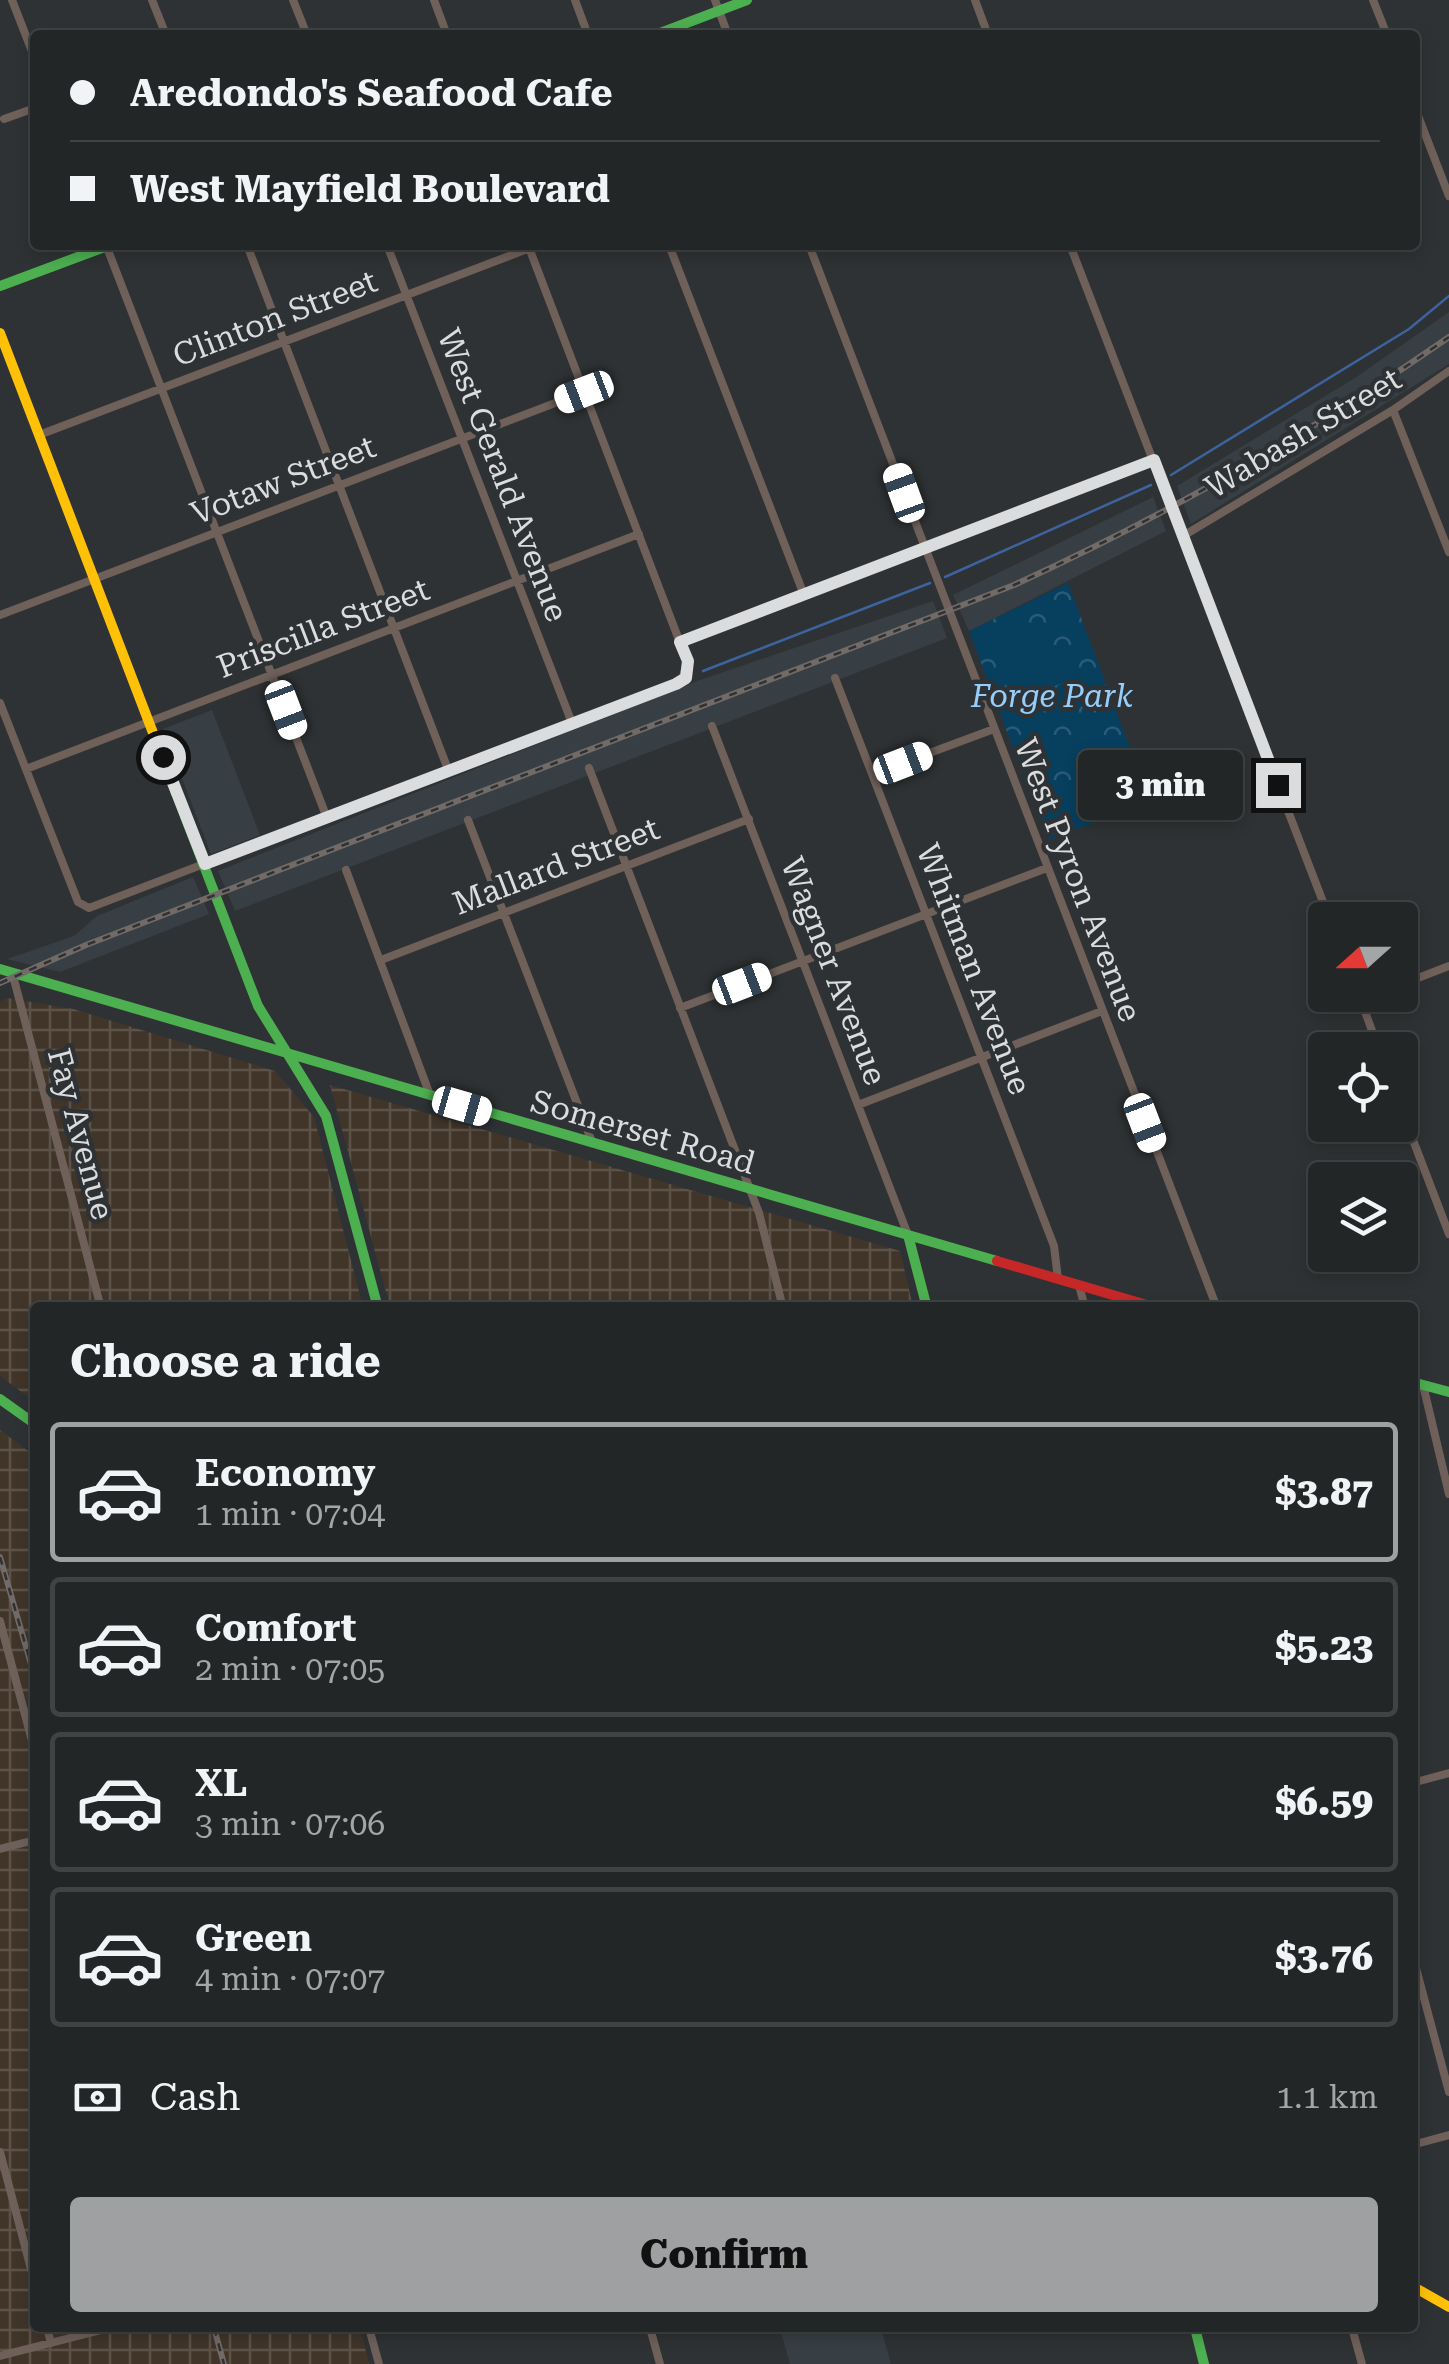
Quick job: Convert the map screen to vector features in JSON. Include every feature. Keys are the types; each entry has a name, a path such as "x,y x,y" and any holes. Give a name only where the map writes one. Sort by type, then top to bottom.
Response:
{"main road":[{"path":"666,30 717,6 747,0"},
{"path":"0,286 94,250"},
{"path":"0,333 258,1006 284,1054 312,1089 326,1116 376,1302"},
{"name":"Somerset Road","path":"6,971 1137,1302"},
{"path":"908,1235 925,1302"},
{"path":"1418,1383 1449,1392"},
{"path":"0,1399 30,1420"},
{"path":"1418,2289 1449,2307"},
{"path":"1195,2332 1204,2364"}],"street":[{"path":"12,0 30,46"},
{"path":"152,0 164,30"},
{"path":"293,0 305,30"},
{"path":"434,0 445,30"},
{"path":"575,0 586,30"},
{"path":"975,0 986,30"},
{"path":"1373,0 1384,30"},
{"path":"717,6 726,30"},
{"path":"4,119 30,110"},
{"path":"1420,121 1449,196"},
{"path":"109,250 327,818"},
{"path":"248,250 449,772"},
{"name":"West Gerald Avenue","path":"390,250 572,723"},
{"name":"Clinton Street","path":"39,435 519,250"},
{"path":"0,703 80,906 94,907 686,678 688,661 531,250"},
{"path":"671,250 804,595"},
{"name":"West Pyron Avenue","path":"811,250 1215,1302"},
{"path":"1072,250 1323,902"},
{"name":"Wabash Street","path":"1183,536 1393,410 1449,371"},
{"name":"Votaw Street","path":"0,615 584,392"},
{"path":"1393,410 1449,552"},
{"name":"Wabash Street","path":"680,642 1154,460"},
{"name":"Priscilla Street","path":"26,769 639,534"},
{"name":"Whitman Avenue","path":"835,678 1054,1246 1058,1279"},
{"name":"Wagner Avenue","path":"712,726 908,1235"},
{"path":"873,774 994,729"},
{"path":"589,768 750,1189 781,1302"},
{"name":"Mallard Street","path":"382,960 749,819"},
{"path":"468,820 593,1144"},
{"path":"680,1008 1047,868"},
{"path":"346,870 430,1096"},
{"path":"1418,979 1449,966"},
{"name":"Fay Avenue","path":"6,971 99,1302"},
{"path":"858,1106 1102,1011"},
{"path":"1414,1142 1449,1234"},
{"path":"1079,1285 1083,1302"},
{"path":"1418,1383 1449,1494"},
{"path":"0,1621 30,1733"},
{"path":"1418,1781 1449,1773"},
{"path":"0,1850 30,1841"},
{"path":"1418,1976 1449,2092"},
{"path":"1418,2143 1449,2135"},
{"path":"0,2152 30,2265"},
{"path":"47,2332 50,2343"},
{"path":"0,2356 93,2332"},
{"path":"370,2332 379,2364"},
{"path":"651,2332 660,2364"},
{"path":"1353,2332 1362,2364"}],"shaded area":[{"path":"1449,312 1449,364 1191,524 1177,486 1355,378"},
{"path":"1153,497 1166,531 969,631 953,595"},
{"path":"933,601 947,638 235,911 218,871 697,681"},
{"path":"212,710 260,835 211,854 163,729"},
{"path":"193,877 209,914 60,972 7,959 74,936 97,916"},
{"path":"7,998 73,1009 275,1071 314,1117 362,1302 30,1302 30,1398 0,1376 0,1002"},
{"path":"330,1085 900,1251 912,1302 389,1302"},
{"path":"0,1430 30,1452 30,2332 361,2332 369,2364 0,2364"},
{"path":"781,2332 882,2332 891,2364 790,2364"}],"green space":[{"name":"Forge Park","path":"1068,583 1150,801 1048,840 969,631"},
{"path":"1010,633 1052,645 1067,658 1080,678 1012,699 988,639"}],"waterway":[{"path":"1171,475 1409,329 1449,296"},
{"path":"945,577 1151,485"},
{"path":"703,671 930,583"}],"railway":[{"path":"0,983 86,945 1014,585 1237,471 1449,337"},
{"path":"0,1557 30,1661"},
{"path":"215,2332 224,2364"}],"traffic: fast":[{"path":"668,30 747,0"},
{"path":"0,286 97,250"},
{"path":"176,793 258,1006 326,1116 376,1302"},
{"path":"0,969 997,1261"},
{"path":"908,1235 925,1302"},
{"path":"1418,1384 1449,1392"},
{"path":"0,1399 30,1420"},
{"path":"1196,2332 1204,2364"}],"traffic: slow":[{"path":"0,333 176,793"},
{"path":"1418,2289 1449,2307"}],"traffic: jam":[{"path":"997,1261 1137,1302"}],"route":[{"path":"163,757 205,864 682,682 688,661 680,642 1154,460 1278,785"}]}
